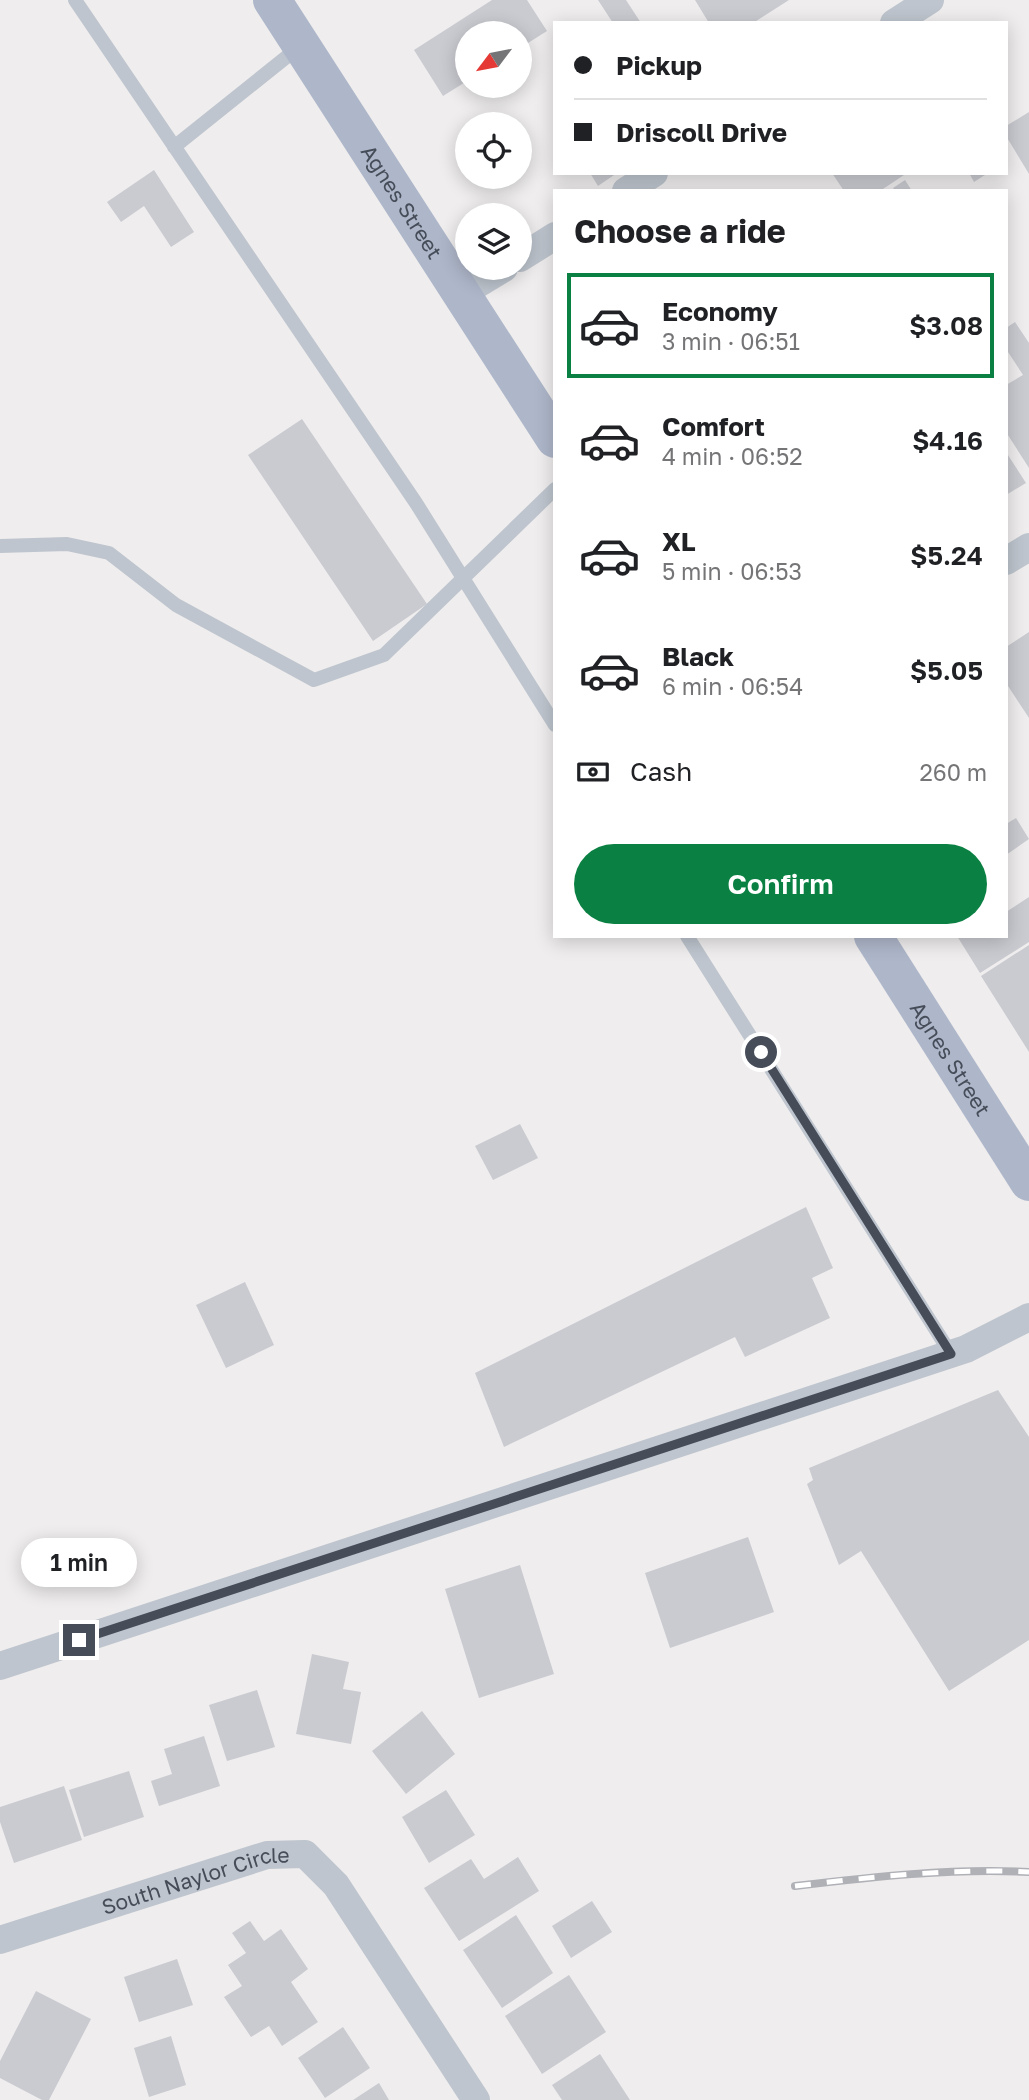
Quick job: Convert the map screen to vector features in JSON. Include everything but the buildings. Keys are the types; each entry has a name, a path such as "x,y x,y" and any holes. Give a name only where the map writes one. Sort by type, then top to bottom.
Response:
{"main road":[{"name":"Agnes Street","path":"272,0 553,436"},
{"name":"Agnes Street","path":"874,938 1026,1169"}],"street":[{"path":"897,21 930,0"},
{"path":"629,189 651,175"},
{"path":"532,250 553,237"},
{"path":"461,295 485,280"},
{"path":"1008,560 1029,547"},
{"path":"0,1666 951,1354 1029,1317"},
{"name":"South Naylor Circle","path":"0,1940 267,1855 305,1854 336,1885 476,2100"}],"lane":[{"path":"75,0 416,503 553,722"},
{"path":"174,146 301,46"},
{"path":"0,547 67,544 109,553 176,606 314,680 384,655 553,491"},
{"path":"688,938 951,1354"}],"railway":[{"path":"795,1886 941,1872 1029,1872"}],"route":[{"path":"79,1640 951,1354 761,1052"}]}
